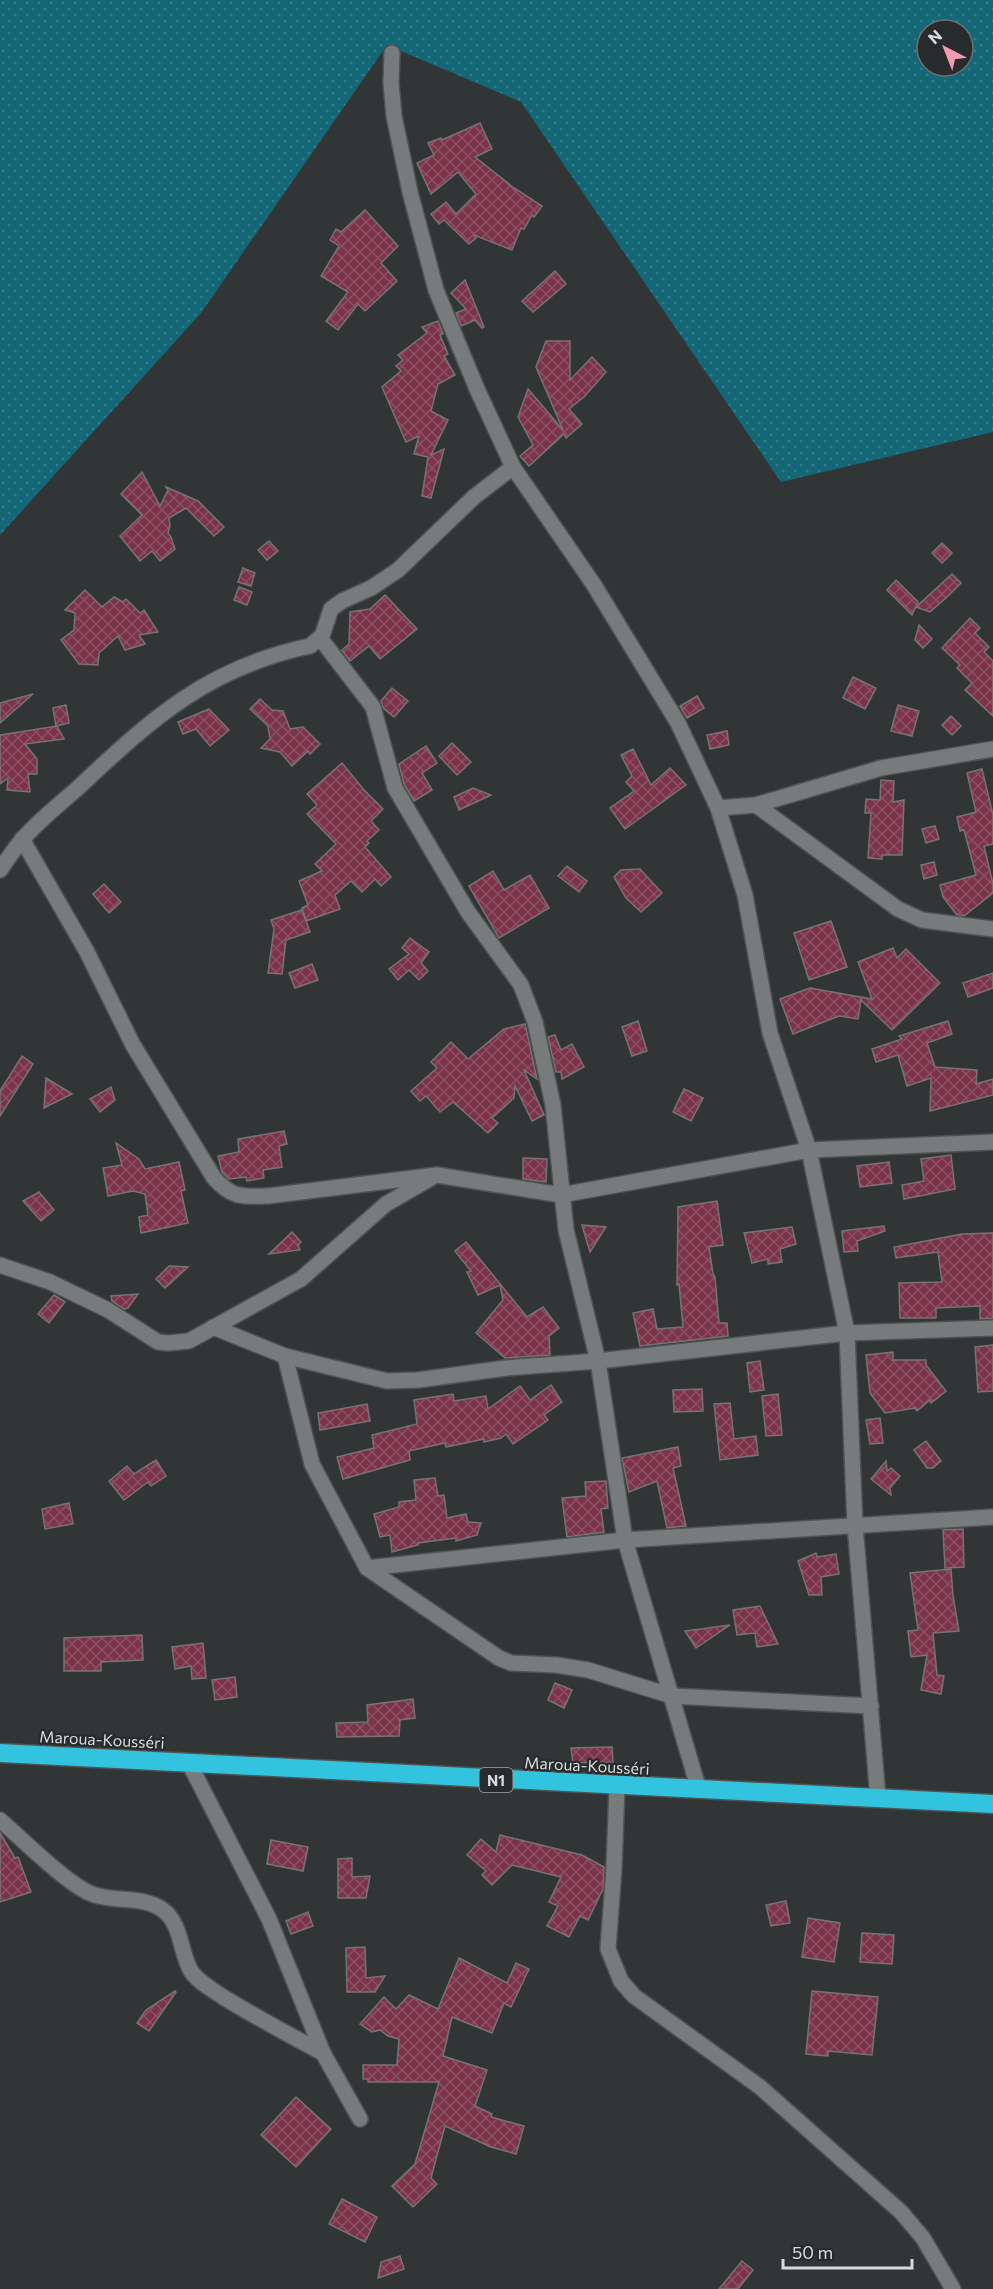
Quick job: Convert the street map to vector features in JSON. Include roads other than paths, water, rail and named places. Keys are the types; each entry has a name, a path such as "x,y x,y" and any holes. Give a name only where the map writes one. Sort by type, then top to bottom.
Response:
{"highway":[{"name":"Maroua-Kousséri","path":"0,1753 993,1804"}],"street":[{"path":"392,53 391,83 400,149 436,290 477,389 513,467 594,585 678,723 718,808 745,895 770,1033 809,1150 847,1333 855,1526 878,1798"},
{"path":"0,870 22,839 142,729 187,694 214,678 260,658 310,646 320,638 331,609 342,601 371,588 398,570 474,496 513,467"},
{"path":"320,638 374,707 395,788 468,912 521,985 535,1022 553,1105 566,1230 598,1361 625,1540 699,1790"},
{"path":"718,808 756,805 881,768 993,749"},
{"path":"756,805 898,909 922,920 993,929"},
{"path":"22,839 91,960 133,1045 214,1178 231,1194 268,1197 437,1175 561,1195 809,1150 993,1142"},
{"path":"0,1265 50,1282 108,1310 158,1342 189,1341 301,1278 386,1204 437,1175"},
{"path":"213,1327 285,1356 387,1381 418,1380 506,1368 598,1361 847,1333 993,1328"},
{"path":"285,1356 312,1464 367,1568 500,1658 511,1663 556,1665 588,1670 672,1696 871,1706"},
{"path":"367,1568 625,1540 993,1517"},
{"path":"189,1763 269,1919 323,2054 360,2119"},
{"path":"617,1786 608,1949 621,1981 634,1996 760,2087 901,2212 923,2238 953,2289"},
{"path":"0,1820 75,1884 90,1894 157,1905 169,1914 182,1941 192,1971 209,1988 253,2016 323,2054"}]}
